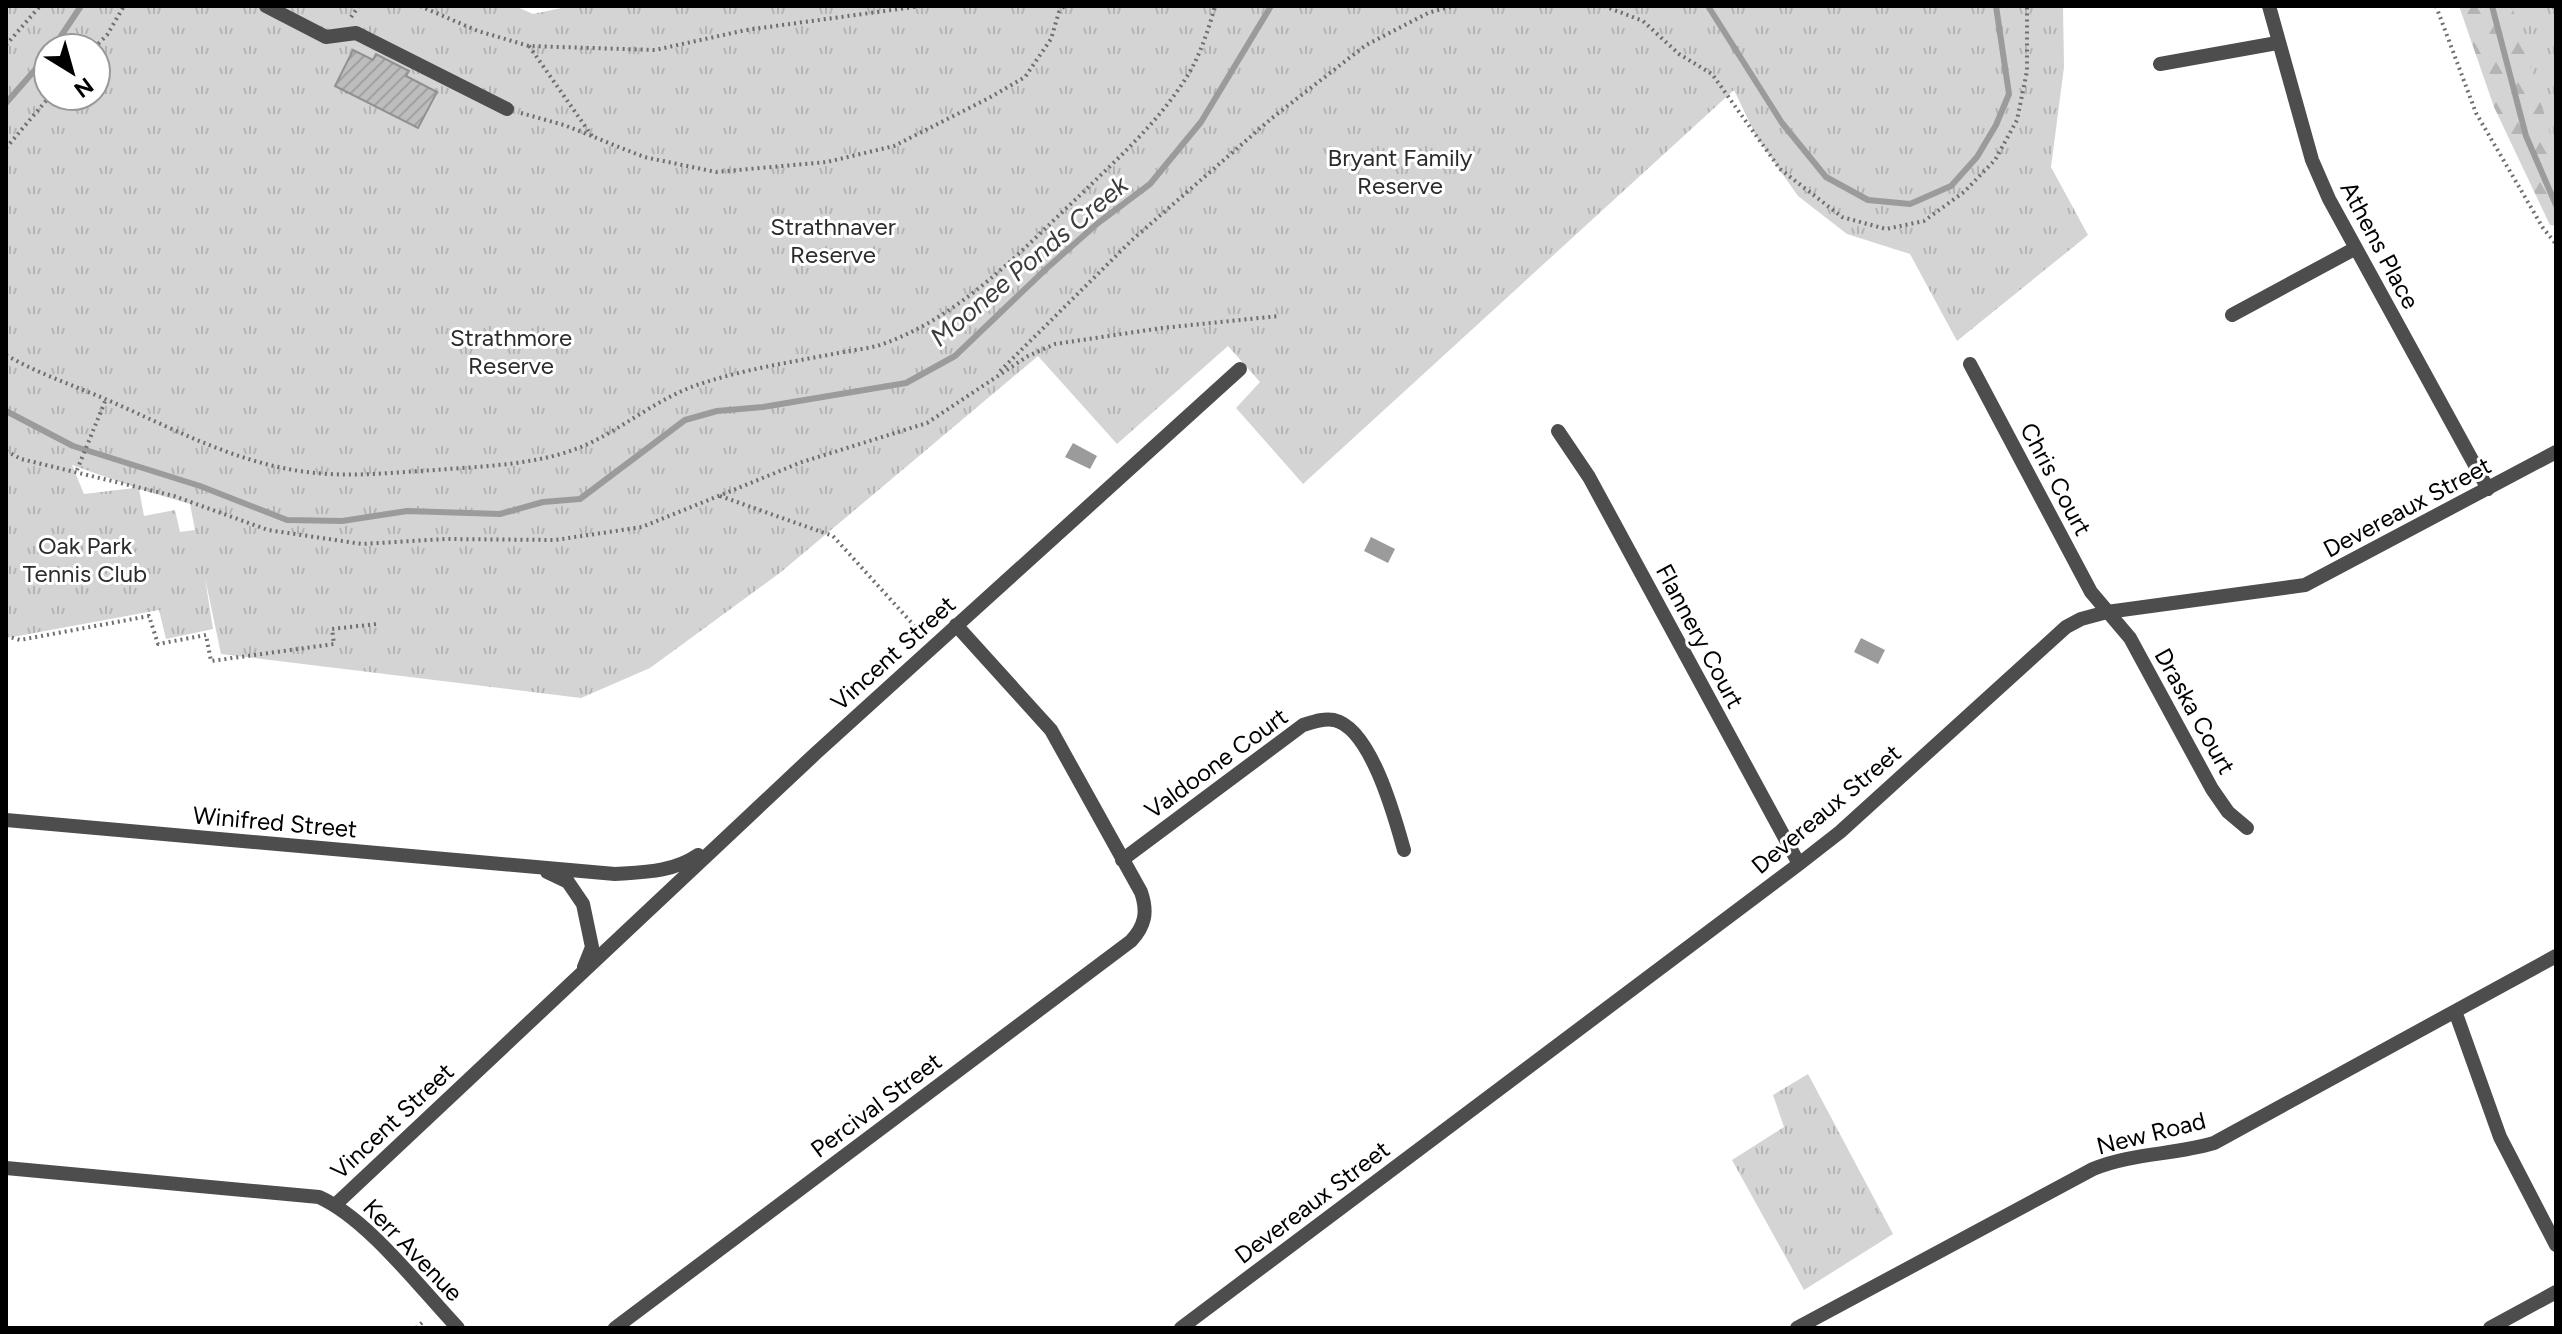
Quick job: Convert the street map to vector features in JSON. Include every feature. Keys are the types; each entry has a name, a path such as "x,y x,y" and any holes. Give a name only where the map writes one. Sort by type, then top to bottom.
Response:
{"street":[{"path":"266,6 326,37 356,33 507,109"},
{"name":"Athens Place","path":"2269,6 2312,160 2356,248 2488,489"},
{"path":"2160,64 2277,43"},
{"path":"2232,315 2356,248"},
{"name":"Chris Court","path":"1970,364 2091,592 2107,612"},
{"name":"Vincent Street","path":"6,1168 319,1197 335,1205 956,625 1240,369"},
{"name":"Flannery Court","path":"1558,431 1589,477 1799,864"},
{"name":"Devereaux Street","path":"1181,1328 1840,832 2049,640 2081,619 2107,612 2305,585 2556,452"},
{"name":"Draska Court","path":"2107,612 2130,638 2212,789 2228,812 2247,828"},
{"path":"956,625 1051,730 1122,860"},
{"name":"Valdoone Court","path":"1122,860 1303,725 1332,719 1353,733 1376,769 1391,801 1404,850"},
{"name":"Winifred Street","path":"6,820 615,874 668,869 686,863 729,835"},
{"name":"Percival Street","path":"615,1328 1131,941 1140,931 1145,905 1122,860"},
{"name":"Winifred Street","path":"540,868 568,882 583,904 592,947 580,975"},
{"name":"New Road","path":"1797,1328 2093,1169 2121,1160 2214,1143 2556,956"},
{"path":"2455,1011 2500,1137 2556,1245"},
{"name":"Kerr Avenue","path":"335,1205 364,1227 458,1328"},
{"path":"2490,1328 2556,1292"}],"path":[{"path":"6,45 40,6"},
{"path":"109,32 124,6"},
{"path":"420,6 478,31 529,46 655,50 746,30 921,6"},
{"path":"507,109 592,136 644,157 716,172 827,162 894,146 1025,77 1051,39 1059,12 1064,6"},
{"path":"6,355 33,371 106,399 184,437 227,453 277,466 325,474 363,476 487,465 566,452 586,445 672,396 698,385 878,345 928,323 972,294 1132,145 1188,75 1200,51 1215,6"},
{"path":"991,379 1132,240 1272,118 1366,45 1428,13 1452,6"},
{"path":"1604,6 1643,21 1679,54 1712,74 1780,169 1842,217 1886,229 1924,221 1964,192 1995,160 2017,120 2027,71 2027,6"},
{"path":"2436,6 2476,113 2543,228 2556,244"},
{"path":"2553,6 2556,12"},
{"path":"529,46 592,136"},
{"path":"6,148 36,112"},
{"path":"6,451 21,459 77,470 174,496 268,530 362,544 445,539 555,540 642,527 802,462 927,423 1028,356 1055,344 1162,328 1279,316"},
{"path":"77,470 106,399"},
{"path":"720,496 833,536 920,632"},
{"path":"6,636 20,640 149,616 158,644 206,635 211,661 334,644 332,629 377,624"},
{"path":"416,1328 424,1321"}],"green space":[{"name":"Strathmore Reserve","path":"6,6 515,6 533,14 571,6 2063,6 2064,67 2051,167 2088,235 1957,341 1910,254 1847,234 1798,196 1756,136 1734,90 1303,484 1236,408 1260,382 1228,346 1117,444 1038,356 781,572 650,668 581,698 221,654 205,578 213,629 166,639 159,610 7,638","holes":["72,465 134,487 134,488 84,494","139,489 190,504 195,530 180,532 175,510 144,516"]},
{"path":"2459,6 2550,6 2556,17 2556,226 2550,225 2494,107"},
{"path":"2512,6 2556,6 2556,153"},
{"path":"1808,1074 1893,1234 1804,1290 1732,1160 1784,1127 1773,1095"}],"shaded area":[{"path":"1073,443 1097,456 1090,469 1065,457"},
{"path":"1371,537 1395,549 1388,563 1364,551"},
{"path":"1861,638 1885,650 1878,664 1854,652"}],"building":[{"path":"353,50 373,60 376,54 409,71 406,76 437,92 418,128 335,86"}],"waterway":[{"name":"Moonee Ponds Creek","path":"64,32 81,6"},
{"name":"Moonee Ponds Creek","path":"6,411 73,446 200,486 287,520 342,521 407,511 500,514 543,502 580,499 685,420 717,411 763,407 906,383 955,356 1098,223 1150,184 1201,122 1271,6"},
{"name":"Moonee Ponds Creek","path":"1708,6 1782,123 1826,177 1868,200 1910,204 1951,186 1977,157 1996,125 2009,94 1996,6"},
{"name":"Moonee Ponds Creek","path":"2492,6 2526,136 2556,205"},
{"name":"Moonee Ponds Creek","path":"6,103 32,73"}],"park label":[{"name":"Bryant Family Reserve","path":"1400,171"},
{"name":"Strathnaver Reserve","path":"833,240"},
{"name":"Oak Park Tennis Club","path":"85,559"}]}
